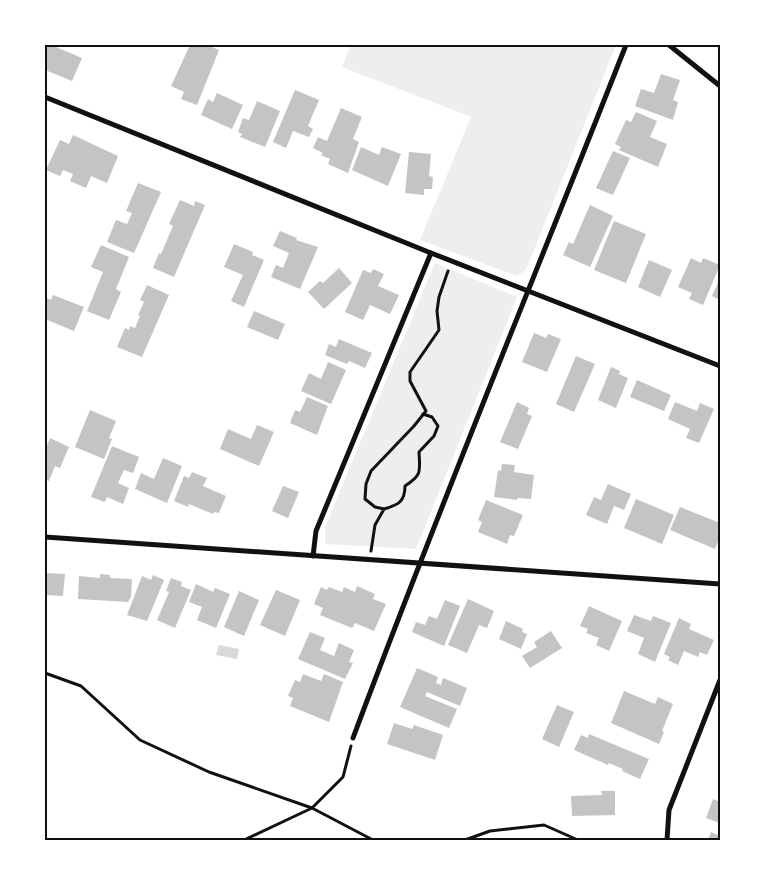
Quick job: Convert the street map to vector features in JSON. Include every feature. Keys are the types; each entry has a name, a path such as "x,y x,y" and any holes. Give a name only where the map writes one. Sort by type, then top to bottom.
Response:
{"street":[{"path":"353,738 419,562 626,45"},
{"path":"669,45 720,86"},
{"path":"45,98 431,253 720,366"},
{"path":"314,556 316,531 431,253"},
{"path":"45,536 720,584"},
{"path":"667,840 669,810 720,680"}],"path":[{"path":"423,414 432,417 438,426 434,436 419,452 420,469 416,479 405,486 405,496 397,505 384,509 375,507 365,499 366,484 371,470 414,426 423,414 426,411 410,381 410,372 439,330 437,311 439,297 450,268"},
{"path":"370,559 375,525 384,509"},
{"path":"45,673 81,686 140,740 209,772 312,808 372,840"},
{"path":"244,840 312,808 343,777 353,738"},
{"path":"465,840 490,831 544,825 578,840"}],"shaded area":[{"path":"351,45 616,45 526,270 517,276 420,240 471,117 342,67"},
{"path":"435,263 517,297 416,549 325,544 325,527"},
{"path":"219,645 239,649 237,659 216,655"}],"building":[{"path":"45,45 51,45 82,58 72,81 45,70"},
{"path":"190,45 207,45 219,50 197,105 181,99 184,92 171,86"},
{"path":"661,74 680,80 673,100 678,102 673,120 635,106 641,89 654,93"},
{"path":"295,90 319,100 308,126 313,129 309,137 293,131 286,148 273,142"},
{"path":"217,93 243,105 232,129 201,115 208,99 213,102"},
{"path":"257,101 280,111 265,147 240,137 242,134 238,132 243,118 249,120"},
{"path":"341,108 362,117 353,139 359,142 348,173 328,164 330,159 321,155 323,153 313,148 318,137 327,141"},
{"path":"636,112 657,121 650,137 667,144 658,167 619,150 621,147 615,144 626,120 631,122"},
{"path":"73,135 118,156 107,183 91,176 86,188 70,181 73,174 63,170 60,176 46,170 60,140 69,144"},
{"path":"361,147 379,155 382,147 401,154 388,186 352,170"},
{"path":"613,151 630,158 613,195 596,188"},
{"path":"409,152 431,154 429,176 433,177 432,189 424,189 424,195 405,193"},
{"path":"138,183 161,192 134,253 107,242 116,220 127,224 132,213 126,211"},
{"path":"180,200 194,206 195,201 205,205 174,277 153,268 173,226 169,224"},
{"path":"590,205 613,216 590,267 563,255 569,242 573,244"},
{"path":"614,221 646,234 626,283 594,270"},
{"path":"280,231 297,238 296,240 318,247 300,289 271,277 276,265 283,268 289,253 273,246"},
{"path":"234,244 253,252 252,255 264,260 244,307 231,301 243,275 224,267"},
{"path":"101,245 129,257 116,289 121,292 109,320 87,311 103,272 91,267"},
{"path":"691,258 701,263 703,258 720,265 703,305 689,299 692,293 678,287"},
{"path":"649,260 672,270 660,297 638,287"},
{"path":"339,268 352,283 324,309 308,292 320,281 323,283"},
{"path":"373,269 384,274 378,286 399,295 390,314 370,305 363,320 345,312 363,270 371,273"},
{"path":"720,278 720,300 712,296"},
{"path":"147,285 169,295 142,357 117,347 125,328 129,330 130,326 135,328 144,302 140,300"},
{"path":"53,295 84,307 74,331 45,319 45,297 51,300"},
{"path":"254,311 285,324 278,340 247,327"},
{"path":"534,333 546,338 548,334 561,339 547,372 522,362"},
{"path":"339,339 372,353 365,368 349,361 347,364 325,355 329,344 336,347"},
{"path":"576,356 595,364 574,412 556,404"},
{"path":"328,362 346,370 331,404 301,391 309,373 321,379"},
{"path":"611,367 620,371 619,374 628,378 616,408 598,400"},
{"path":"637,380 671,395 664,411 630,397"},
{"path":"307,397 328,406 317,435 290,423 295,410 300,412"},
{"path":"517,402 529,408 527,414 532,416 518,449 500,442"},
{"path":"675,402 697,411 700,403 714,409 699,443 686,438 690,429 668,419"},
{"path":"90,410 116,421 109,438 112,439 104,459 75,447"},
{"path":"257,425 274,432 259,466 220,449 228,429 251,439"},
{"path":"50,438 69,447 60,468 55,466 49,481 45,479 45,450"},
{"path":"112,446 139,457 133,473 124,470 118,483 129,488 123,504 107,497 105,502 91,497"},
{"path":"163,458 182,466 167,503 135,489 141,473 154,479"},
{"path":"502,464 515,465 514,472 534,475 531,499 517,498 517,500 494,497 498,470 501,471"},
{"path":"192,472 207,478 203,486 226,496 219,513 214,512 213,514 189,504 188,507 174,501 184,476 189,478"},
{"path":"608,484 631,494 624,510 614,506 607,524 586,515 594,497 601,500"},
{"path":"283,486 299,492 288,518 272,511"},
{"path":"636,499 674,515 662,544 624,528"},
{"path":"486,500 523,515 514,536 510,535 507,544 478,532 482,522 478,520"},
{"path":"680,507 720,523 720,536 715,549 670,530"},
{"path":"45,573 65,574 63,596 45,595"},
{"path":"100,574 110,575 110,578 132,579 131,597 128,602 78,599 79,576 100,578"},
{"path":"153,575 164,580 147,621 127,615 142,576 151,580"},
{"path":"171,578 182,582 181,586 191,590 175,628 157,620 169,592 166,591"},
{"path":"196,584 213,592 215,588 230,594 216,628 197,620 202,607 189,602"},
{"path":"357,586 375,594 373,599 386,604 374,631 355,623 352,628 320,615 323,608 314,604 321,587 327,590 329,587 342,592 344,587 355,592"},
{"path":"276,590 300,600 285,636 260,625"},
{"path":"239,591 259,600 244,636 224,627"},
{"path":"468,599 494,611 487,628 479,625 467,653 448,645"},
{"path":"445,600 460,606 444,646 412,632 416,622 425,625 429,616 437,619"},
{"path":"589,606 622,621 609,651 596,645 599,638 586,633 588,629 580,626"},
{"path":"634,615 651,621 653,616 671,623 655,662 638,654 644,638 627,631"},
{"path":"679,618 691,624 689,629 714,640 707,655 700,652 698,657 684,651 678,665 668,660 670,657 664,654"},
{"path":"506,621 523,629 522,632 527,634 521,649 499,639"},
{"path":"551,631 562,648 530,668 522,656 537,647 534,642"},
{"path":"310,632 325,638 320,650 334,656 339,643 354,650 349,662 353,663 345,679 298,659"},
{"path":"417,668 438,677 436,683 441,685 443,678 467,688 460,706 427,692 425,696 457,709 449,728 400,707"},
{"path":"303,674 321,681 324,674 343,682 329,722 290,706 293,698 288,696 295,680 300,682"},
{"path":"624,691 655,704 658,697 673,704 659,744 611,723"},
{"path":"557,705 574,712 559,747 542,739"},
{"path":"394,723 412,729 414,725 443,735 435,760 387,744"},
{"path":"589,734 649,759 640,779 622,771 623,769 609,763 608,765 574,750 581,735 588,738"},
{"path":"601,791 615,791 615,815 572,816 571,796 602,795"},
{"path":"713,799 720,802 720,823 706,818"},
{"path":"711,832 720,836 720,840 708,840"}]}
